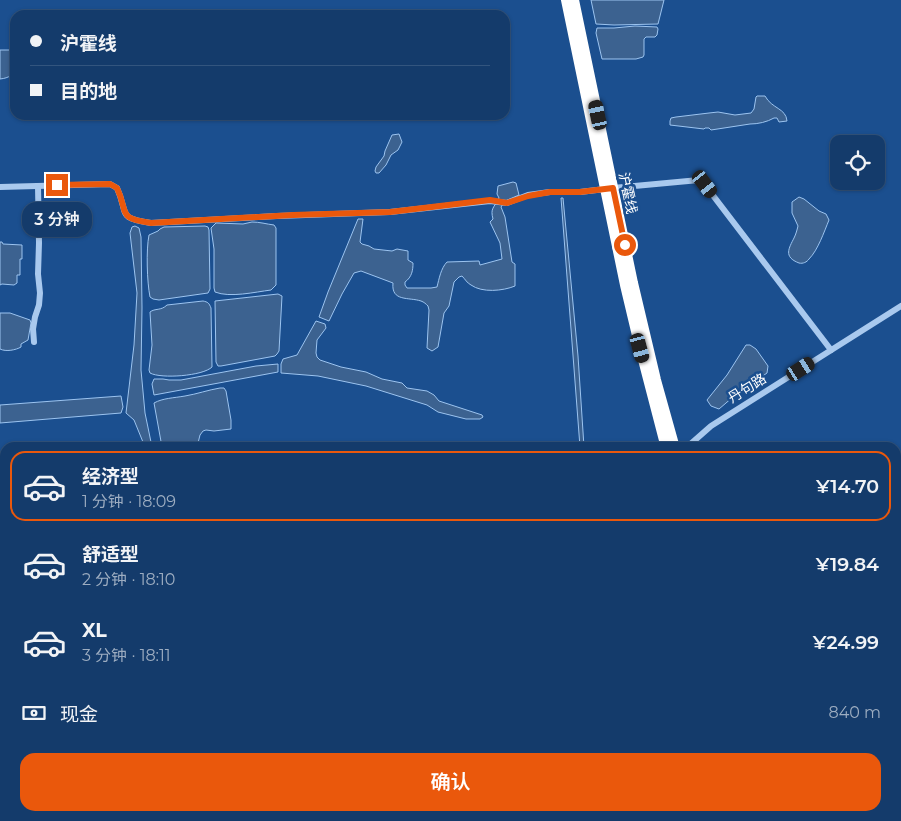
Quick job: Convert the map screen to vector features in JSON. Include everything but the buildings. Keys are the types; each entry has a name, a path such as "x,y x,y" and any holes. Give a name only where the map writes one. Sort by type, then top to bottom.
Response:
{"highway":[{"name":"沪霍线","path":"566,0 609,189 656,380 673,442"},
{"name":"沪霍线","path":"574,0 625,284 664,442"}],"street":[{"path":"0,187 110,184 117,188 124,212 128,217 151,223 390,212 490,200 507,203 528,196 550,192 580,192 699,180 705,184 831,350"},
{"path":"34,342 33,329 40,293 38,274 40,243 38,186"},
{"name":"丹句路","path":"693,442 711,426 901,306"}],"water":[{"path":"591,0 664,0 658,24 614,25 596,24"},
{"path":"657,27 658,29 655,37 646,37 644,39 643,57 636,59 602,59 596,33 597,28"},
{"path":"0,50 10,50 10,76 0,79"},
{"path":"757,96 765,96 771,104 784,113 787,121 779,122 777,118 774,118 759,123 711,130 709,128 670,125 671,118 676,117 718,112 735,115 751,113"},
{"path":"399,134 402,142 398,150 391,155 379,173 376,173 376,167 384,156 392,135"},
{"path":"516,183 519,195 505,201 501,207 505,217 512,262 515,264 515,286 499,290 487,290 476,288 462,276 459,277 454,282 449,306 444,313 438,347 432,351 427,348 429,310 424,302 402,298 395,293 393,283 361,271 354,273 329,321 319,317 358,219 363,219 360,242 362,244 374,249 408,251 408,260 413,263 413,266 411,276 405,282 407,288 437,287 442,270 447,262 479,261 480,265 502,259 500,243 490,222 493,219 493,208 499,198 497,194 498,186"},
{"path":"799,197 826,214 829,220 815,251 807,261 802,263 794,261 789,255 789,249 798,226 792,213 792,202"},
{"path":"561,198 563,198 578,356 584,442 580,442"},
{"path":"252,222 274,225 276,228 276,285 271,290 243,294 221,294 215,292 214,249 211,228 216,223 243,224"},
{"path":"205,226 209,230 210,289 208,293 159,300 150,297 147,266 149,235 164,227"},
{"path":"132,227 139,228 141,237 141,370 145,413 151,442 143,442 134,420 126,413 134,345 137,293 130,233"},
{"path":"0,242 3,244 22,245 20,275 17,275 17,283 14,285 0,285"},
{"path":"278,294 282,296 279,351 277,354 275,356 218,366 216,362 215,301"},
{"path":"203,301 208,303 211,308 212,367 200,373 182,376 163,376 150,373 152,345 150,312 167,305"},
{"path":"0,313 10,313 30,320 28,340 21,344 21,347 11,350 0,349"},
{"path":"316,321 325,324 326,328 317,340 316,353 320,360 366,372 382,379 402,383 407,388 427,391 439,401 482,415 483,417 480,419 466,419 438,412 427,405 366,386 318,376 281,373 283,359 297,355"},
{"path":"746,345 756,349 768,366 767,373 719,409 711,406 707,400 727,375"},
{"path":"278,364 278,372 154,395 152,384 154,379 181,380 256,366"},
{"path":"224,388 231,420 231,429 203,431 198,442 161,442 154,403"},
{"path":"121,396 123,407 121,413 0,423 0,405"}],"route":[{"path":"57,185 110,184 117,188 124,212 128,217 151,223 357,212 390,212 490,200 507,203 528,196 550,192 580,192 613,188 625,245"}]}
